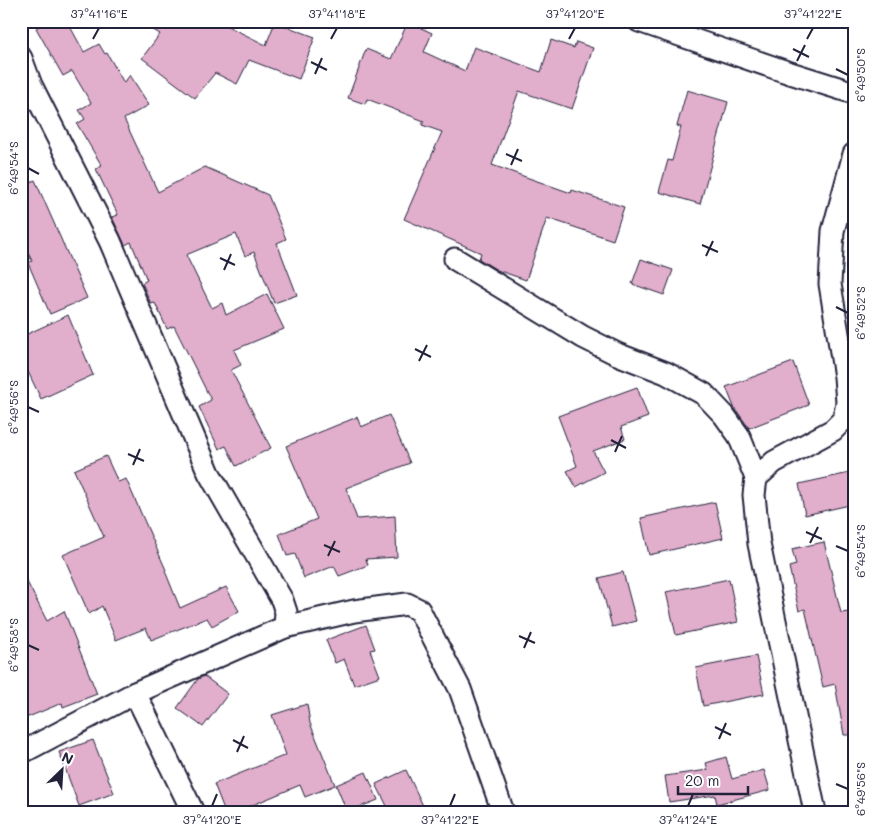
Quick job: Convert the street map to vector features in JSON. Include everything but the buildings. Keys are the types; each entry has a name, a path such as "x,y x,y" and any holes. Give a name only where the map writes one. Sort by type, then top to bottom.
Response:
{"street":[{"path":"640,21 854,93"},
{"path":"21,58 26,87 110,241 209,473 282,600 286,612 285,626"},
{"path":"756,478 774,462 844,429 847,402 845,377 830,284 833,231 854,154"},
{"path":"455,258 582,337 617,354 666,373 704,394 724,415 739,436 756,478 754,495 759,544 815,812"},
{"path":"21,752 135,693 285,626 363,610 407,604 419,610 460,689 503,812"},
{"path":"135,693 193,812"}]}
